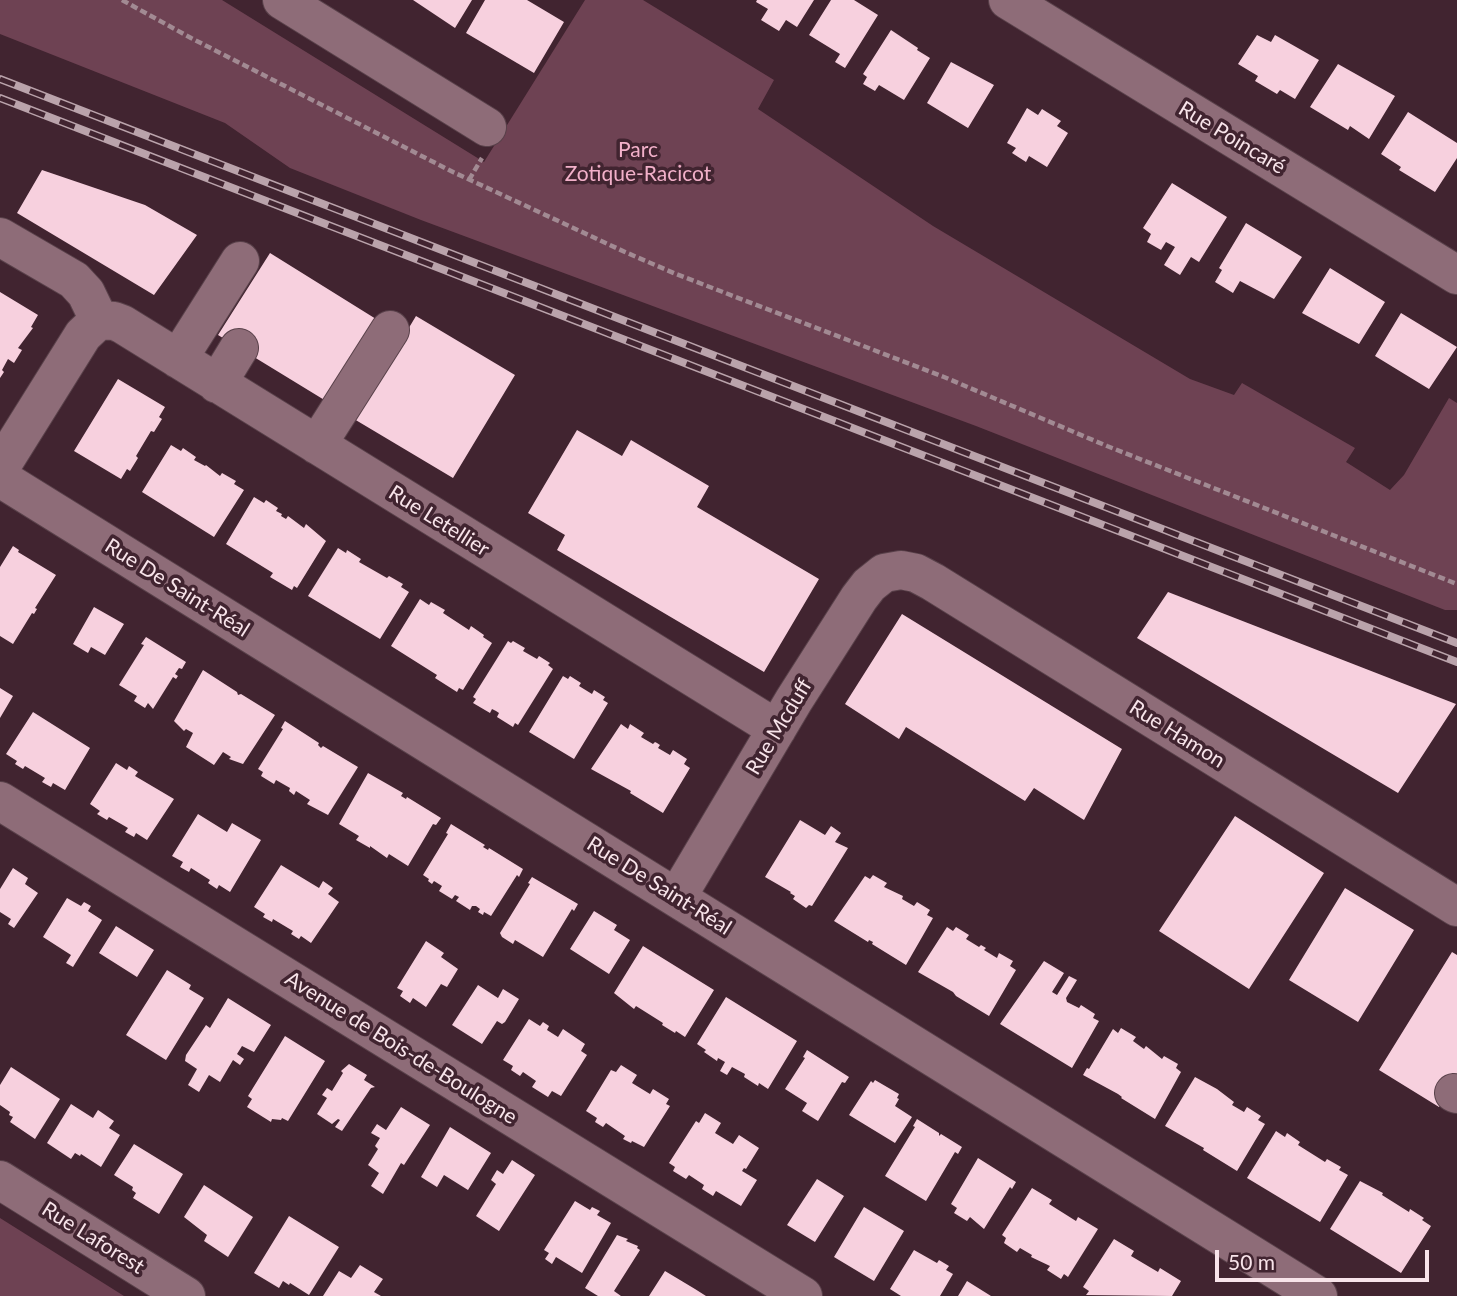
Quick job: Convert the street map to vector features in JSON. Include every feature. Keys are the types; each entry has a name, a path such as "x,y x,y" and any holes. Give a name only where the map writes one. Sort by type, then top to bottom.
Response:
{"street":[{"path":"282,0 485,142"},
{"name":"Rue Poincaré","path":"1008,0 1457,275"},
{"path":"0,237 74,280 86,293 99,320 83,335 0,468"},
{"path":"178,359 240,261"},
{"name":"Rue Letellier","path":"99,320 122,324 777,729"},
{"path":"317,445 390,330"},
{"path":"217,384 239,348"},
{"name":"Rue De Saint-Réal","path":"0,478 1318,1296"},
{"name":"Rue Mcduff","path":"677,897 859,598 877,578 894,570"},
{"name":"Rue Hamon","path":"894,570 916,573 933,582 1457,907"},
{"name":"Avenue de Bois-de-Boulogne","path":"0,801 803,1296"},
{"name":"Rue Laforest","path":"0,1180 186,1296"}],"path":[{"path":"122,0 469,180 676,274 944,377 1107,446 1457,584"},
{"path":"469,180 485,142"}],"green space":[{"name":"Parc Zotique-Racicot","path":"0,0 222,0 484,162 585,0 643,0 774,80 758,109 933,226 1190,379 1234,395 1242,383 1355,448 1346,462 1390,490 1404,475 1449,398 1457,403 1457,610 1445,610 976,426 421,220 290,168 225,123 0,34"},
{"path":"0,1218 124,1296 0,1296"}],"building":[{"path":"413,0 472,0 455,28"},
{"path":"485,0 527,0 564,22 534,73 466,33"},
{"path":"814,0 797,27 786,20 779,31 761,20 768,9 756,2"},
{"path":"831,0 854,0 878,15 845,68 835,62 840,54 809,35"},
{"path":"891,30 930,58 904,100 879,85 875,91 863,84 867,77 863,74"},
{"path":"1257,35 1271,42 1275,35 1319,60 1295,99 1280,90 1277,94 1255,81 1258,76 1238,64"},
{"path":"951,62 994,85 968,128 927,103"},
{"path":"1338,64 1395,96 1369,139 1350,126 1348,130 1310,107"},
{"path":"1027,108 1038,115 1042,109 1061,121 1057,126 1068,133 1047,167 1029,156 1026,162 1012,153 1016,148 1007,143"},
{"path":"1408,112 1457,143 1457,158 1435,192 1399,170 1401,167 1381,154"},
{"path":"42,170 145,205 197,235 154,295 17,213"},
{"path":"1172,183 1227,217 1199,262 1191,257 1180,275 1164,265 1175,247 1166,242 1161,250 1147,242 1151,234 1143,228"},
{"path":"1246,223 1302,257 1274,299 1240,281 1233,293 1215,282 1222,270 1219,268"},
{"path":"270,253 376,319 326,401 218,335"},
{"path":"1330,268 1385,302 1359,344 1302,313"},
{"path":"0,292 38,315 31,327 33,328 18,348 22,350 14,363 8,359 0,378"},
{"path":"1401,313 1457,347 1429,389 1375,356"},
{"path":"416,316 515,375 453,478 354,419"},
{"path":"118,379 165,407 159,417 162,419 154,432 151,431 130,471 127,469 121,479 74,451"},
{"path":"577,430 622,456 631,440 709,486 697,507 819,579 764,672 557,550 565,535 528,513"},
{"path":"171,445 181,451 183,448 196,457 194,460 220,476 222,473 236,481 234,484 244,490 214,537 142,492"},
{"path":"254,497 264,503 266,500 278,508 276,511 286,519 288,516 304,528 306,524 326,541 297,588 294,586 292,590 270,577 273,573 226,544"},
{"path":"13,546 18,552 56,575 13,644 0,636 0,567"},
{"path":"338,548 346,553 347,550 361,559 359,562 403,584 401,587 409,592 380,639 308,596"},
{"path":"1168,592 1456,704 1398,793 1137,638"},
{"path":"420,599 445,610 443,613 469,630 471,626 492,643 463,690 459,688 457,692 435,678 437,675 391,646"},
{"path":"94,607 124,624 105,655 91,647 88,653 73,644"},
{"path":"902,614 1122,749 1084,820 1034,788 1025,801 906,727 899,739 845,704"},
{"path":"146,637 186,662 182,669 179,668 175,674 178,676 176,679 173,677 153,709 148,703 145,708 134,701 137,696 119,685 144,645 141,644"},
{"path":"508,641 525,648 523,651 537,659 539,656 550,663 548,665 553,669 518,725 515,723 513,727 497,717 499,713 496,711 492,709 490,713 473,703 476,699 473,697"},
{"path":"203,670 238,695 241,694 275,715 243,764 229,759 231,757 223,752 214,765 186,747 193,733 186,729 184,731 174,721"},
{"path":"563,676 568,679 570,676 592,694 594,690 605,697 603,700 608,703 574,759 529,732"},
{"path":"0,688 13,696 0,718"},
{"path":"33,712 90,748 65,790 53,783 51,787 42,782 45,778 25,766 23,769 6,754"},
{"path":"285,721 319,743 321,748 323,746 358,767 328,815 307,804 310,800 296,791 294,795 289,791 290,788 276,780 274,784 261,776 263,772 258,769 283,729 281,728"},
{"path":"621,724 628,729 630,724 644,733 641,737 653,744 657,743 660,745 658,748 670,755 673,750 687,759 684,764 690,768 663,813 591,769"},
{"path":"116,763 127,770 129,766 138,772 135,776 174,799 147,840 136,833 134,837 125,832 128,828 109,817 107,820 97,814 100,811 90,804"},
{"path":"368,773 403,793 401,796 441,818 436,825 433,824 408,866 389,854 387,858 356,840 359,836 339,824"},
{"path":"198,814 227,832 232,823 261,840 230,892 219,885 217,889 208,883 210,880 191,868 189,872 180,867 183,862 172,856"},
{"path":"1235,816 1324,873 1249,989 1159,931"},
{"path":"800,820 825,835 831,826 841,833 835,842 848,848 812,906 806,908 793,899 795,896 791,892 765,877"},
{"path":"451,824 485,845 483,847 523,869 491,916 478,912 480,909 476,906 472,906 470,910 456,901 459,897 455,895 452,899 439,891 442,886 434,881 432,884 423,875 448,834 446,833"},
{"path":"281,865 319,888 323,881 333,888 328,894 339,902 311,943 301,936 299,939 291,934 293,931 273,919 272,922 263,917 265,914 254,907"},
{"path":"13,868 28,878 25,884 38,893 14,928 8,924 11,919 0,912 0,889"},
{"path":"873,875 887,883 884,887 903,896 902,899 914,906 917,902 930,910 927,915 933,918 906,965 872,944 873,942 868,942 834,921 865,876 870,879"},
{"path":"532,877 578,904 574,911 572,909 543,957 515,940 513,944 500,933"},
{"path":"1345,888 1414,930 1358,1022 1289,980"},
{"path":"67,898 81,906 84,902 91,906 88,911 102,920 73,967 66,963 71,955 43,937"},
{"path":"594,911 617,925 614,930 630,940 609,974 570,949"},
{"path":"116,926 154,950 137,977 99,953"},
{"path":"947,927 953,931 956,927 969,935 966,939 986,948 984,950 997,958 999,953 1013,961 1010,966 1016,970 989,1016 918,972"},
{"path":"426,941 444,953 441,957 458,969 447,987 441,984 426,1007 413,998 410,1003 400,996 403,991 397,988"},
{"path":"643,946 714,990 685,1037 662,1025 663,1023 636,1006 634,1009 614,993"},
{"path":"1452,952 1457,955 1457,1078 1439,1107 1379,1070"},
{"path":"1044,961 1064,973 1052,992 1057,995 1069,976 1077,980 1066,998 1067,1002 1079,1008 1081,1005 1095,1014 1093,1018 1099,1021 1072,1068 1000,1024"},
{"path":"167,970 191,985 189,989 204,998 166,1060 126,1035"},
{"path":"478,985 498,998 503,989 519,999 505,1022 502,1024 497,1021 482,1044 452,1025"},
{"path":"726,997 797,1041 768,1089 759,1083 758,1086 732,1067 727,1075 720,1071 725,1062 718,1058 717,1061 697,1044"},
{"path":"228,998 271,1025 254,1052 242,1046 237,1054 244,1059 240,1065 233,1060 220,1082 209,1075 199,1092 188,1085 197,1069 185,1061 186,1055 206,1025 210,1028"},
{"path":"529,1019 540,1026 543,1022 549,1026 547,1030 558,1037 563,1029 585,1044 581,1051 587,1055 561,1096 552,1091 548,1097 532,1087 536,1081 523,1072 520,1076 511,1070 513,1066 503,1060"},
{"path":"1121,1028 1136,1037 1133,1041 1144,1049 1146,1046 1162,1059 1164,1056 1178,1064 1176,1068 1181,1072 1155,1119 1083,1075 1113,1029 1118,1033"},
{"path":"285,1036 325,1061 288,1121 282,1118 272,1119 271,1122 247,1107 252,1099 248,1096"},
{"path":"807,1050 849,1077 845,1083 842,1082 818,1121 802,1111 807,1103 785,1089 805,1058 803,1057"},
{"path":"349,1064 367,1075 364,1080 375,1087 371,1088 342,1131 335,1127 340,1120 332,1124 317,1114 327,1098 322,1095 327,1088 332,1091 343,1073 341,1071"},
{"path":"621,1065 637,1075 632,1083 650,1094 653,1089 669,1099 666,1104 670,1106 644,1147 623,1139 625,1136 606,1123 603,1127 595,1122 597,1118 586,1111 611,1070 616,1072"},
{"path":"11,1067 60,1099 35,1139 10,1122 13,1117 0,1105 0,1085"},
{"path":"1195,1077 1217,1089 1234,1102 1232,1105 1244,1112 1247,1107 1261,1116 1258,1120 1265,1124 1237,1171 1165,1126"},
{"path":"875,1080 899,1094 895,1106 912,1117 895,1143 849,1115 871,1081 873,1083"},
{"path":"71,1104 93,1118 98,1110 114,1121 109,1128 120,1135 101,1167 81,1154 80,1156 75,1153 71,1159 47,1143"},
{"path":"401,1107 430,1125 404,1165 401,1163 383,1194 371,1186 379,1173 368,1165 378,1149 375,1146 380,1138 371,1133 377,1124 386,1130"},
{"path":"705,1113 721,1123 715,1133 733,1144 739,1135 759,1148 742,1171 757,1180 741,1206 716,1191 713,1196 702,1189 704,1185 689,1175 686,1179 673,1171 675,1167 669,1163 696,1121 699,1123"},
{"path":"917,1119 939,1133 939,1136 941,1134 962,1147 958,1154 955,1152 926,1201 885,1176 915,1127 913,1126"},
{"path":"450,1127 491,1153 468,1190 444,1175 437,1187 421,1177"},
{"path":"1276,1131 1285,1137 1287,1133 1300,1142 1298,1145 1325,1162 1327,1159 1341,1167 1339,1170 1348,1175 1320,1222 1247,1178"},
{"path":"134,1144 183,1174 159,1214 133,1198 136,1193 132,1190 133,1187 114,1175"},
{"path":"978,1158 1016,1182 1012,1189 1010,1187 984,1229 970,1217 967,1221 954,1213 957,1208 951,1204"},
{"path":"512,1160 535,1175 499,1231 476,1216 496,1184 491,1180 497,1170 503,1174"},
{"path":"817,1179 844,1196 815,1242 787,1225"},
{"path":"1360,1181 1383,1193 1382,1195 1409,1212 1410,1209 1431,1226 1401,1273 1330,1229"},
{"path":"204,1185 253,1217 228,1257 204,1241 207,1235 184,1217"},
{"path":"1032,1188 1052,1200 1049,1204 1076,1221 1078,1217 1098,1229 1068,1277 1064,1274 1061,1279 1047,1270 1050,1266 1020,1248 1017,1252 1004,1243 1006,1238 1002,1235"},
{"path":"575,1201 590,1210 592,1207 600,1211 597,1215 611,1223 582,1273 556,1257 552,1264 545,1259 549,1253 544,1250"},
{"path":"864,1207 904,1231 874,1281 834,1257"},
{"path":"289,1216 339,1247 309,1295 283,1281 279,1288 254,1273"},
{"path":"617,1235 628,1239 626,1241 638,1246 640,1250 614,1291 621,1296 598,1296 585,1288"},
{"path":"1114,1239 1134,1251 1131,1256 1158,1272 1160,1268 1181,1281 1172,1296 1086,1295 1089,1291 1083,1287"},
{"path":"914,1250 937,1263 939,1260 949,1266 946,1270 953,1274 940,1296 901,1296 890,1289"},
{"path":"360,1265 383,1279 374,1292 381,1296 323,1296 339,1271 351,1278"},
{"path":"665,1271 695,1289 706,1296 649,1296"},
{"path":"967,1281 991,1296 958,1296"}],"railway":[{"path":"0,79 1457,643"},
{"path":"0,98 1457,662"}]}
